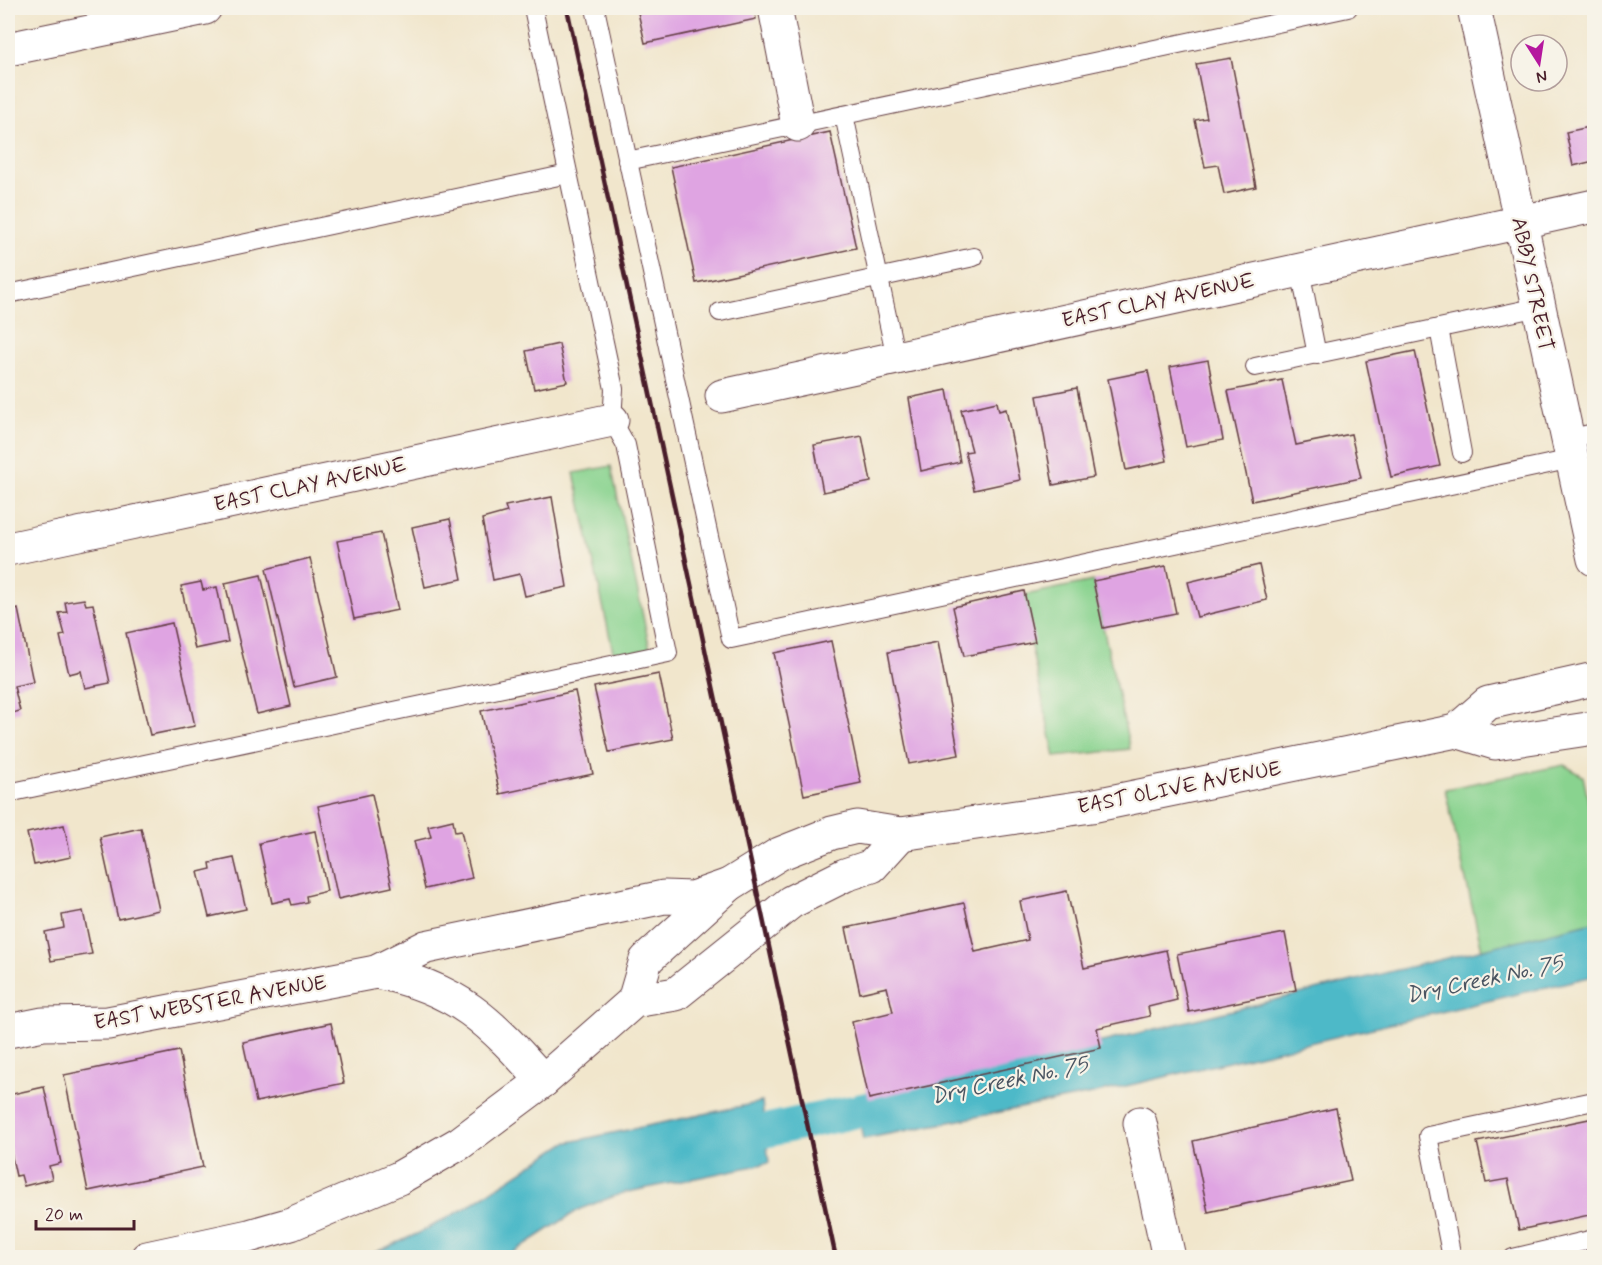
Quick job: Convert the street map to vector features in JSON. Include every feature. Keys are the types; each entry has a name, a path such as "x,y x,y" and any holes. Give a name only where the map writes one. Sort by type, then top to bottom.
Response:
{"street":[{"path":"8,49 205,8"},
{"path":"775,8 798,125"},
{"name":"ABBY STREET","path":"1474,8 1539,307 1578,443 1594,559"},
{"name":"EAST CLAY AVENUE","path":"722,396 1594,206"},
{"name":"EAST CLAY AVENUE","path":"8,549 612,420"},
{"name":"EAST OLIVE AVENUE","path":"1456,731 1488,703 1594,679"},
{"name":"EAST OLIVE AVENUE","path":"634,1001 646,960 729,885 779,854 832,833 857,827 901,834 1136,798 1456,731 1495,743 1594,728"},
{"path":"147,1257 252,1247 399,1178 460,1143 543,1082 634,1001 676,994 791,902 837,879 872,866 901,834"},
{"name":"EAST WEBSTER AVENUE","path":"8,1031 44,1024 108,1023 376,972 426,946 664,897 692,897 729,885"},
{"name":"EAST WEBSTER AVENUE","path":"376,972 406,978 472,1008 508,1042 543,1082"},
{"path":"1140,1123 1169,1257"}],"lane":[{"path":"8,793 668,652 626,445 612,420 614,389 532,8"},
{"path":"595,8 731,639 1578,443"},
{"path":"627,161 1348,8"},
{"path":"844,115 896,358"},
{"path":"8,294 568,174"},
{"path":"720,312 974,257"},
{"path":"1299,270 1317,355"},
{"path":"1255,367 1539,307"},
{"path":"1439,328 1462,453"},
{"path":"1452,1257 1428,1136 1594,1101"},
{"path":"1514,1257 1594,1239"}],"green space":[{"path":"611,466 650,649 614,656 574,473"},
{"path":"1093,581 1130,749 1055,757 1020,596"},
{"path":"1564,765 1583,776 1594,828 1594,922 1482,950 1445,789"}],"water":[{"path":"1594,922 1594,976 1092,1094 863,1139 856,1102"},
{"path":"762,1102 769,1163 623,1193 580,1209 506,1257 365,1257 419,1233 464,1209 565,1143"}],"building":[{"path":"637,8 754,8 756,19 645,43"},
{"path":"1231,58 1256,187 1224,194 1218,165 1205,167 1195,120 1207,118 1196,64"},
{"path":"1594,126 1594,161 1573,166 1566,132"},
{"path":"830,132 856,248 696,283 671,167"},
{"path":"559,344 567,382 534,389 526,351"},
{"path":"1415,351 1440,466 1391,477 1366,361"},
{"path":"1208,360 1223,440 1186,447 1170,367"},
{"path":"1148,371 1167,461 1126,470 1108,379"},
{"path":"1282,380 1296,445 1351,434 1361,478 1252,501 1228,391"},
{"path":"1077,388 1094,477 1053,485 1037,396"},
{"path":"947,390 960,462 921,471 909,398"},
{"path":"997,402 999,411 1006,409 1020,480 974,490 965,452 972,451 961,410"},
{"path":"862,436 871,482 823,492 814,445"},
{"path":"552,497 567,587 525,596 520,574 493,580 482,519 507,512 505,506"},
{"path":"450,519 462,579 425,587 412,527"},
{"path":"381,533 398,610 354,619 337,541"},
{"path":"310,558 337,677 294,687 266,569"},
{"path":"1259,565 1267,600 1197,617 1188,582"},
{"path":"1166,566 1176,613 1103,628 1093,581"},
{"path":"261,575 291,706 257,714 225,583"},
{"path":"201,582 203,590 217,587 228,642 195,649 181,586"},
{"path":"1024,591 1035,642 964,656 953,607"},
{"path":"84,599 86,605 93,604 110,683 85,688 81,671 69,674 60,636 65,635 59,613 67,612 65,602"},
{"path":"18,609 33,682 14,686 20,711 8,714 8,612"},
{"path":"172,623 195,726 150,735 126,633"},
{"path":"831,641 861,783 804,795 774,653"},
{"path":"938,642 959,755 909,764 888,652"},
{"path":"659,674 673,739 609,752 594,687"},
{"path":"575,691 593,774 500,794 481,711"},
{"path":"372,794 392,887 338,899 318,806"},
{"path":"453,820 455,832 461,831 472,878 425,889 414,841 431,837 428,826"},
{"path":"64,825 71,857 34,865 27,833"},
{"path":"141,828 159,910 118,919 100,837"},
{"path":"315,831 327,891 306,896 307,902 292,905 290,899 272,903 259,843"},
{"path":"234,858 246,909 209,917 198,872 211,869 210,863"},
{"path":"1067,891 1084,968 1166,950 1177,1000 1148,1007 1150,1016 1097,1028 1101,1048 869,1099 852,1022 893,1012 887,987 860,993 846,928 964,903 975,952 1028,940 1020,901"},
{"path":"83,911 92,954 51,961 45,932 64,928 62,915"},
{"path":"1285,933 1296,990 1189,1012 1177,954"},
{"path":"331,1023 344,1083 256,1102 243,1042"},
{"path":"179,1051 203,1167 88,1191 64,1075"},
{"path":"44,1087 61,1163 49,1166 52,1179 24,1186 21,1175 16,1176 10,1148 8,1149 8,1095"},
{"path":"1336,1108 1351,1181 1208,1212 1193,1141"},
{"path":"1594,1118 1594,1214 1519,1230 1508,1179 1486,1183 1477,1142"}],"waterway":[{"name":"Dry Creek No. 75","path":"718,1141 904,1101"}],"railway":[{"path":"567,8 836,1258"}]}
